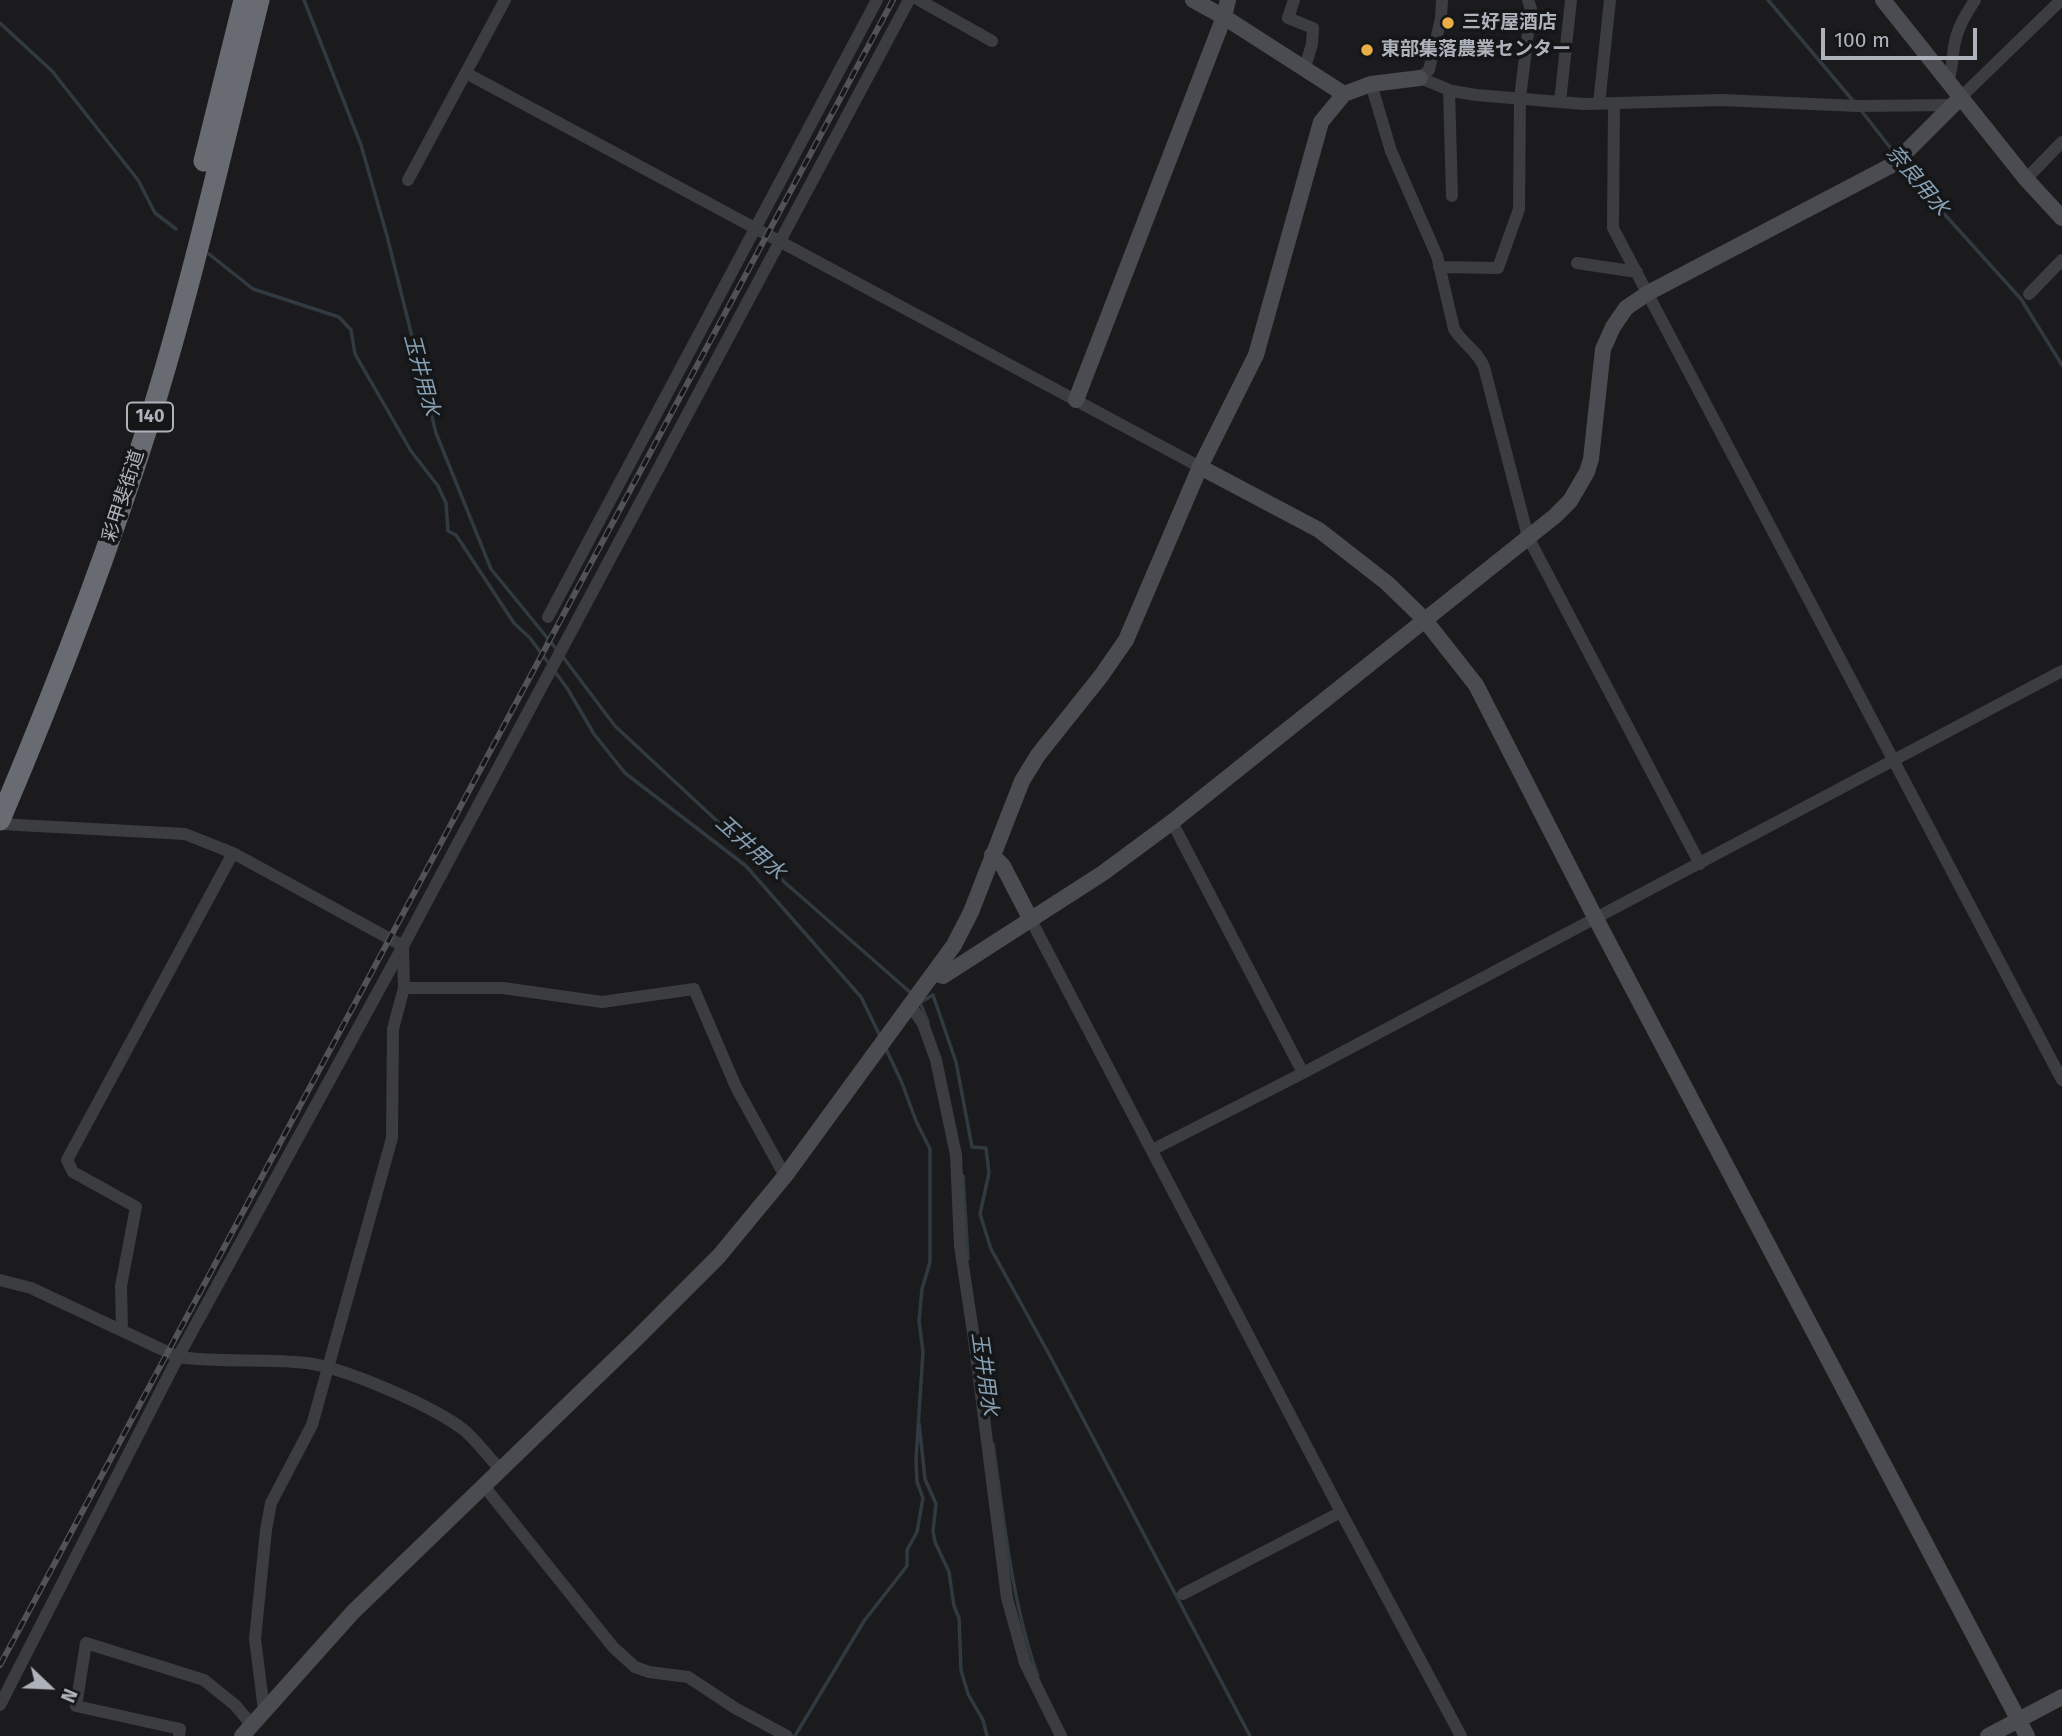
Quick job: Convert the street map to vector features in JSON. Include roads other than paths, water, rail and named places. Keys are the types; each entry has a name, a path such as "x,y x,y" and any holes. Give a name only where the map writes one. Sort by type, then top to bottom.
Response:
{"highway":[{"name":"彩甲斐街道","path":"144,415 184,240 244,0"},
{"name":"彩甲斐街道","path":"0,822 50,702 196,252 259,0"},
{"name":"彩甲斐街道","path":"0,784 91,576"}],"street":[{"path":"408,180 505,0"},
{"path":"548,617 877,0"},
{"path":"0,1705 178,1357 403,946 909,0"},
{"path":"919,0 992,41"},
{"path":"1193,0 1305,67 1344,94"},
{"path":"1076,400 1224,17 1228,0"},
{"path":"1294,0 1288,18 1313,29 1312,44 1305,67"},
{"path":"1420,78 1429,71 1441,18 1442,0"},
{"path":"1439,267 1498,268 1519,209 1520,98 1531,9 1528,0"},
{"path":"1560,102 1571,0"},
{"path":"1598,104 1610,0"},
{"path":"1883,0 1948,81 1957,101 2062,218"},
{"path":"1948,81 1955,40 1975,0"},
{"path":"934,973 943,976 1103,873 1172,822 1570,501 1580,488 1591,459 1603,349 1626,308 1648,293 1900,159 2061,0"},
{"path":"466,72 1319,530 1388,583 1424,619 1476,685 1595,917 2027,1736"},
{"path":"179,1736 180,1729 76,1706 86,1643 204,1680 235,1705 247,1730 354,1612 719,1256 785,1176 915,1000 954,945 971,912 1021,781 1126,640 1200,467 1256,355 1321,122 1344,94 1371,84 1420,78 1449,90 1476,95 1598,104 1722,100 1858,106 1957,101"},
{"path":"1371,84 1391,151 1437,256 1454,329 1475,350 1484,367 1528,537 1700,864"},
{"path":"1449,90 1452,196"},
{"path":"1614,104 1613,228 2062,1080"},
{"path":"2026,179 2062,142"},
{"path":"2029,294 2062,260"},
{"path":"1577,263 1637,272"},
{"path":"1152,1150 1303,1073 2062,671"},
{"path":"0,822 185,834 233,853 403,946"},
{"path":"1172,822 1303,1073"},
{"path":"122,1331 121,1286 136,1208 73,1172 67,1160 233,853"},
{"path":"992,855 1003,866 1461,1736"},
{"path":"264,1710 255,1639 266,1530 271,1503 312,1426 392,1138 393,1029 404,988 403,946"},
{"path":"404,988 503,988 602,1002 694,989 736,1087 785,1176"},
{"path":"915,1000 936,1060 956,1155 960,1246 1007,1598 1025,1662 1060,1736"},
{"path":"0,1280 31,1288 178,1357 203,1361 282,1361 329,1367 436,1412 465,1431 500,1469"},
{"path":"484,1486 613,1647 635,1667 649,1672 688,1676 735,1708 787,1736"},
{"path":"1183,1594 1341,1512"},
{"path":"1988,1736 2062,1697"}],"waterway":[{"name":"玉井用水","path":"304,0 361,145 387,236 436,433 491,569 558,651"},
{"name":"奈良用水","path":"1768,0 1855,103"},
{"path":"0,23 52,71 138,180 155,213 176,229"},
{"name":"奈良用水","path":"1860,109 1896,155"},
{"name":"奈良用水","path":"1903,164 2021,299 2062,365"},
{"path":"209,254 253,289 339,317 351,330 355,354 411,451 438,486 446,503 448,531 456,535 514,623 530,638 567,688 594,734 625,773 746,866 861,997 880,1036"},
{"name":"玉井用水","path":"563,657 615,726 758,859 911,993"},
{"path":"921,1002 933,995 956,1062 972,1147 986,1148 989,1173 980,1214 991,1249 1250,1736"},
{"name":"玉井用水","path":"919,1000 928,1022"},
{"path":"795,1736 864,1621 907,1566 907,1550 917,1532 923,1498 917,1482 916,1459 923,1352 919,1321 922,1289 930,1262 930,1149 886,1049"},
{"name":"玉井用水","path":"963,1176 968,1259"},
{"path":"919,1423 925,1479 936,1504 933,1531 935,1542 949,1572 954,1606 959,1618 961,1670 968,1694 983,1720 987,1736"},
{"name":"玉井用水","path":"993,1444 1015,1591 1038,1676"}],"railway":[{"path":"0,1665 893,0"}],"place":[{"name":"三好屋酒店","path":"1448,23"},
{"name":"東部集落農業センター","path":"1367,50"}]}
